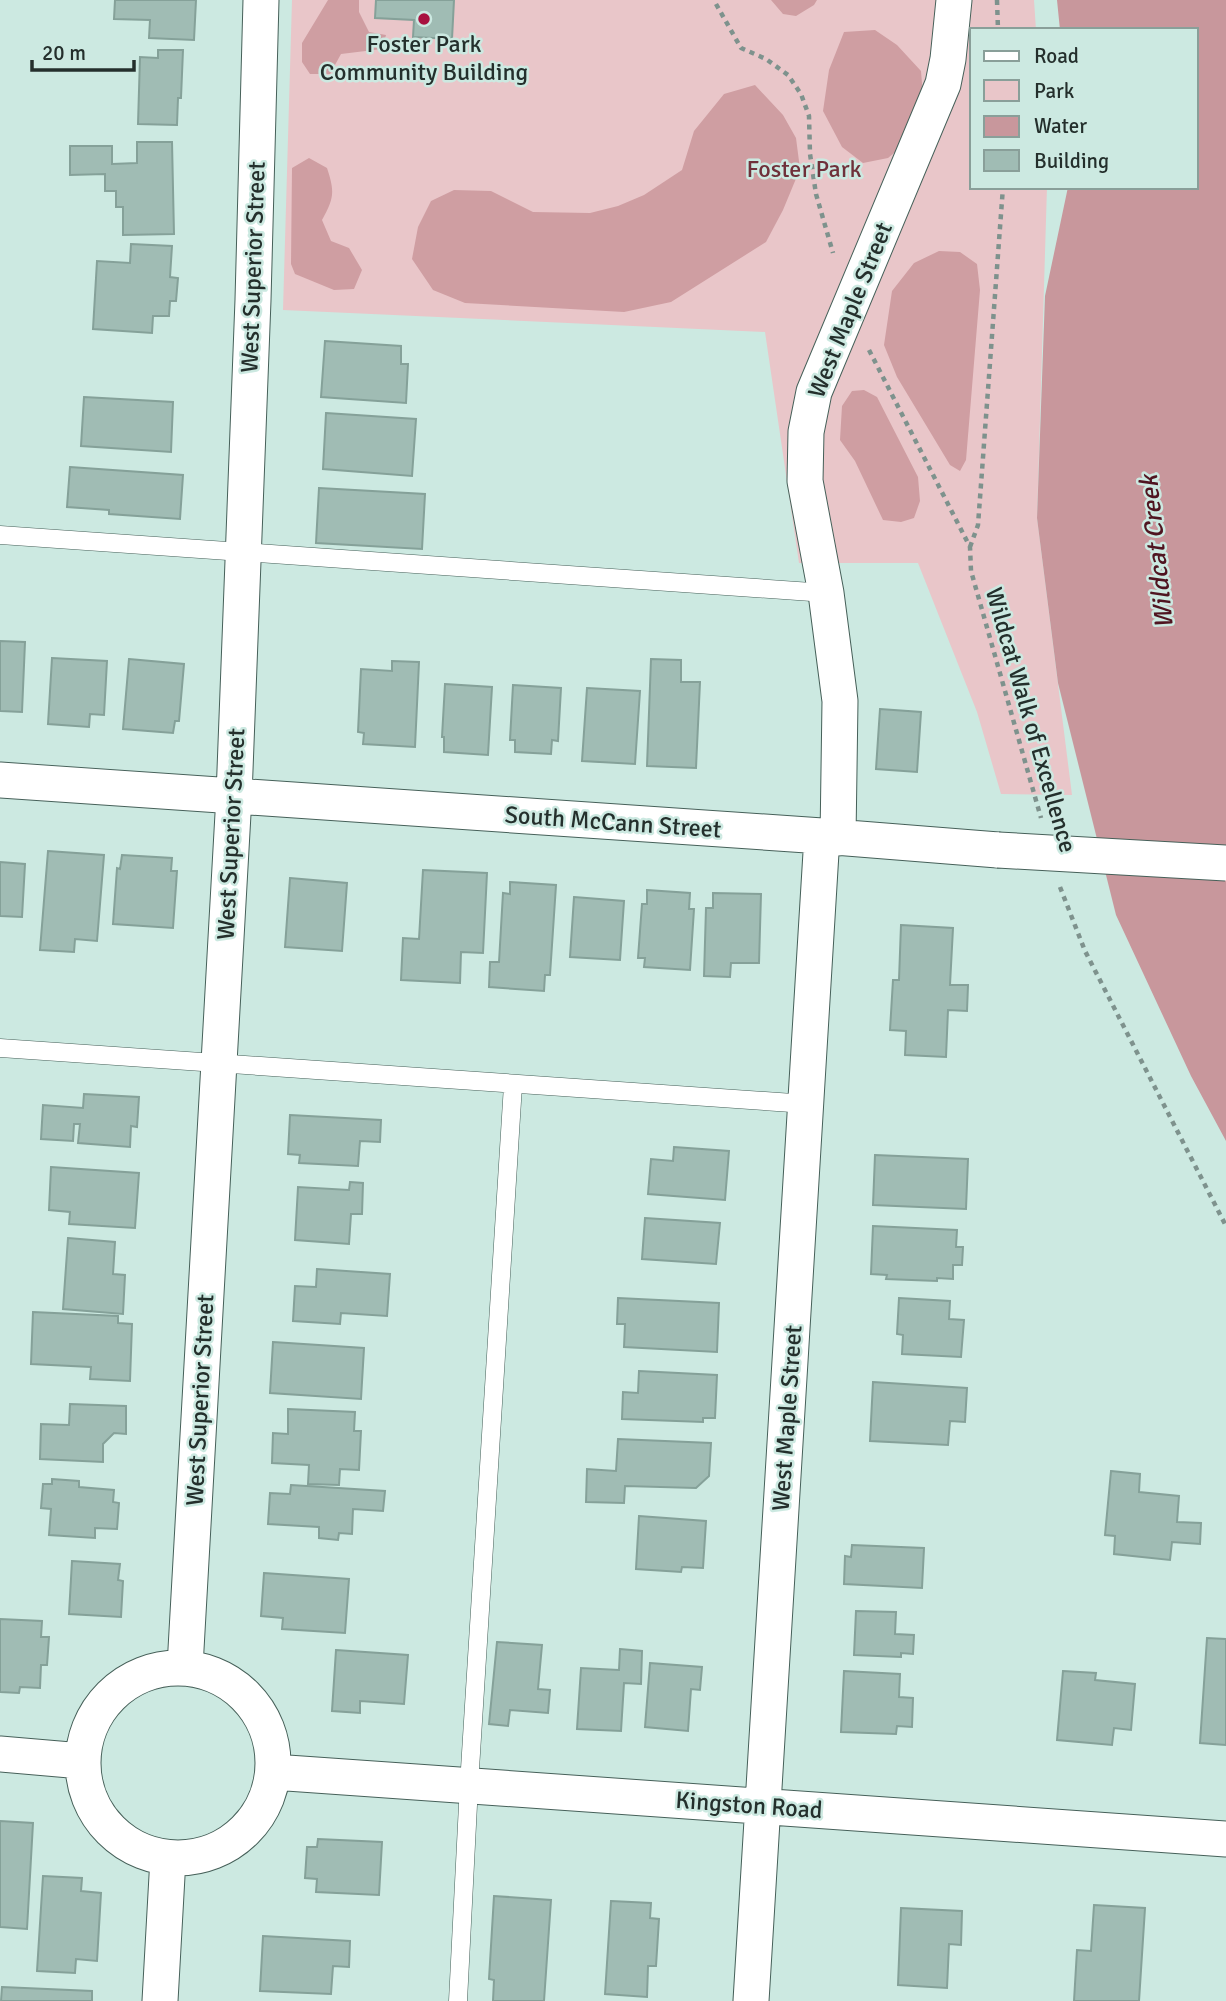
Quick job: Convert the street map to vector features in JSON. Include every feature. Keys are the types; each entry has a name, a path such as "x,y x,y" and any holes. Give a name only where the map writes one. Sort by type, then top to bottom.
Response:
{"street":[{"name":"West Superior Street","path":"185,1667 234,796 253,300 261,0"},
{"name":"West Maple Street","path":"751,2001 807,1104 840,701 826,593 805,481 806,432 814,392 943,84 954,0"},
{"name":"South McCann Street","path":"0,780 998,850 1226,863"},
{"path":"185,1667 214,1674 240,1690 260,1713 271,1742 273,1772 266,1801 249,1827 226,1846 198,1857 168,1858 141,1852 116,1836 98,1815 86,1789 82,1760 88,1730 103,1703 126,1683 154,1670 185,1667"},
{"path":"0,1754 82,1760"},
{"name":"Kingston Road","path":"273,1772 1226,1839"},
{"path":"160,2001 168,1858"}],"lane":[{"path":"0,535 826,593"},
{"path":"0,1048 807,1104"},
{"path":"458,2001 513,1085"}],"path":[{"path":"997,0 998,28"},
{"name":"Wildcat Walk of Excellence","path":"1003,189 978,525 970,547 971,571 1041,820"},
{"name":"Wildcat Walk of Excellence","path":"1060,885 1085,951 1226,1226"}],"green space":[{"name":"Foster Park","path":"292,0 1034,0 1036,28 970,28 970,189 1047,189 1037,518 1072,795 1001,794 977,712 918,563 799,563 765,332 283,310"}],"shaded area":[{"path":"328,0 359,0 359,12 369,32 386,35 382,49 341,54 330,74 310,74 302,62 302,43"},
{"path":"771,0 817,0 814,5 796,16 783,14"},
{"path":"875,30 897,45 921,71 923,96 906,143 888,158 863,163 842,147 823,111 829,70 844,32"},
{"path":"755,85 783,115 796,138 800,169 766,242 671,302 624,312 465,303 433,290 412,259 418,227 431,201 454,190 491,191 533,212 590,213 618,206 644,195 682,170 694,131 724,94"},
{"path":"309,158 327,168 332,195 322,220 331,241 349,248 362,270 354,289 334,290 295,274 291,264 292,168"},
{"path":"939,251 960,252 977,264 980,290 966,460 960,471 950,465 897,377 884,345 892,291 914,263"},
{"path":"864,390 877,397 918,477 920,501 914,518 901,522 883,520 855,461 840,440 842,406 852,391"}],"water":[{"name":"Wildcat Creek","path":"1057,0 1226,0 1226,1141 1191,1076 1116,915 1058,683 1037,518 1045,296 1068,189 1198,189 1198,28 1060,28"}],"building":[{"path":"115,0 196,0 194,40 149,38 150,20 114,19"},
{"name":"Foster Park Community Building","path":"376,0 454,0 452,39 413,37 414,20 375,18"},
{"path":"158,50 183,50 177,125 138,124 140,57 158,58"},
{"path":"137,142 172,142 174,234 123,235 123,207 116,207 116,191 105,191 105,174 70,175 70,146 112,146 112,164 137,163"},
{"path":"131,244 172,246 170,277 178,278 176,301 170,301 169,316 153,316 152,333 93,329 97,261 130,263"},
{"path":"325,341 401,346 401,364 408,364 406,403 321,397"},
{"path":"84,397 173,402 171,452 81,446"},
{"path":"326,413 416,419 412,476 323,469"},
{"path":"70,467 183,475 180,519 109,514 109,510 67,507"},
{"path":"319,488 425,494 422,549 316,543"},
{"path":"0,641 25,642 22,712 0,711"},
{"path":"52,658 107,661 104,715 90,714 89,727 48,724"},
{"path":"129,659 184,664 179,721 175,721 173,733 123,729"},
{"path":"651,659 681,660 681,682 700,682 696,768 647,766"},
{"path":"392,661 419,662 415,747 363,744 364,733 358,732 361,669 392,671"},
{"path":"445,684 492,687 488,755 444,752 442,737"},
{"path":"513,685 561,688 558,741 552,740 551,754 515,752 515,740 510,740"},
{"path":"587,688 640,691 635,764 582,761"},
{"path":"880,709 921,712 917,772 876,769"},
{"path":"48,851 104,855 97,941 75,939 74,952 40,950"},
{"path":"122,855 172,858 171,871 177,871 173,928 113,924 117,868 120,869"},
{"path":"0,862 25,864 22,917 0,916"},
{"path":"423,870 487,873 483,953 461,952 460,983 401,980 403,938 419,939"},
{"path":"290,878 347,883 342,951 285,947"},
{"path":"510,882 556,885 550,975 545,975 544,991 489,987 490,962 499,962 503,893 510,894"},
{"path":"647,890 690,893 689,909 694,909 690,970 644,967 645,958 638,958 642,904 647,904"},
{"path":"713,893 761,894 759,963 731,963 730,977 704,976 706,908 713,908"},
{"path":"574,897 624,901 620,960 570,957"},
{"path":"901,925 953,928 950,985 968,985 967,1011 948,1010 946,1057 905,1055 906,1031 890,1030 893,980 899,980"},
{"path":"84,1094 139,1097 137,1127 131,1126 130,1147 78,1143 80,1124 74,1124 73,1141 41,1139 43,1105 83,1108"},
{"path":"290,1115 381,1120 380,1142 360,1141 358,1166 299,1163 300,1155 288,1154"},
{"path":"674,1147 729,1151 725,1200 648,1194 651,1159 673,1161"},
{"path":"875,1155 968,1159 966,1209 873,1205"},
{"path":"51,1167 139,1173 135,1228 69,1224 70,1212 49,1210"},
{"path":"350,1182 363,1183 362,1214 351,1214 349,1244 295,1240 298,1187 349,1190"},
{"path":"645,1218 720,1223 716,1264 642,1259"},
{"path":"873,1226 957,1230 956,1247 963,1247 962,1265 953,1265 953,1279 937,1278 937,1281 886,1279 887,1275 871,1274"},
{"path":"68,1238 115,1242 113,1274 125,1275 123,1314 63,1309"},
{"path":"317,1269 390,1274 387,1316 341,1313 340,1324 293,1321 295,1286 316,1287"},
{"path":"618,1298 719,1303 717,1352 624,1347 625,1324 617,1324"},
{"path":"899,1298 950,1301 949,1319 964,1320 961,1357 902,1354 903,1335 897,1334"},
{"path":"33,1312 118,1316 118,1323 132,1324 130,1381 90,1379 91,1367 31,1364"},
{"path":"273,1342 364,1348 361,1399 270,1393"},
{"path":"639,1371 717,1375 715,1418 703,1418 703,1422 622,1419 623,1392 638,1393"},
{"path":"873,1382 967,1388 965,1422 950,1421 948,1445 870,1441"},
{"path":"70,1404 126,1406 126,1434 114,1433 103,1444 103,1462 40,1459 41,1424 69,1425"},
{"path":"288,1409 355,1412 354,1431 361,1431 359,1470 340,1469 339,1485 308,1484 309,1465 272,1463 273,1433 288,1434"},
{"path":"618,1439 711,1443 709,1476 696,1488 625,1486 624,1503 586,1502 587,1469 616,1471"},
{"path":"1111,1471 1140,1474 1139,1492 1179,1496 1177,1522 1201,1523 1200,1544 1172,1542 1170,1560 1114,1554 1115,1536 1105,1535"},
{"path":"52,1479 79,1481 79,1487 114,1490 113,1502 119,1503 117,1529 95,1528 95,1538 49,1535 51,1509 41,1508 43,1484 52,1484"},
{"path":"291,1485 385,1491 383,1511 353,1509 352,1534 339,1533 338,1540 319,1538 319,1527 268,1524 270,1493 290,1494"},
{"path":"639,1516 706,1521 703,1568 682,1567 681,1572 636,1569"},
{"path":"852,1545 924,1548 922,1588 844,1584 845,1556 851,1557"},
{"path":"72,1561 120,1564 118,1580 123,1581 121,1617 69,1614"},
{"path":"264,1573 349,1579 345,1633 282,1629 283,1618 261,1616"},
{"path":"856,1611 896,1612 895,1634 914,1635 913,1654 901,1653 901,1657 854,1655"},
{"path":"0,1619 42,1621 41,1637 49,1637 47,1665 41,1665 40,1688 20,1687 19,1693 0,1692"},
{"path":"1207,1638 1226,1639 1226,1745 1200,1743"},
{"path":"497,1642 542,1645 538,1689 550,1690 548,1713 510,1710 508,1726 489,1724"},
{"path":"620,1649 642,1651 641,1684 624,1683 621,1731 577,1729 581,1668 619,1670"},
{"path":"336,1650 408,1655 404,1704 360,1701 360,1713 332,1711"},
{"path":"650,1663 702,1667 700,1690 691,1689 688,1731 645,1727"},
{"path":"844,1671 900,1674 899,1697 913,1698 912,1727 897,1726 896,1734 841,1732"},
{"path":"1063,1671 1096,1673 1095,1680 1135,1684 1131,1730 1114,1728 1112,1745 1057,1740"},
{"path":"0,1821 33,1823 27,1929 0,1927"},
{"path":"318,1839 382,1842 379,1895 316,1892 317,1879 305,1878 307,1847 317,1847"},
{"path":"43,1876 82,1878 81,1891 101,1893 97,1961 76,1959 75,1973 37,1971"},
{"path":"494,1896 551,1900 544,2001 493,2001 494,1980 489,1979"},
{"path":"611,1901 651,1903 650,1918 659,1919 656,1966 648,1966 647,1997 605,1994"},
{"path":"1094,1905 1145,1908 1139,2001 1074,2001 1077,1950 1091,1951"},
{"path":"901,1908 962,1911 961,1945 949,1944 947,1988 898,1985"},
{"path":"263,1936 350,1941 349,1967 333,1966 331,1994 260,1991"},
{"path":"2,1987 92,1991 92,2001 1,2001"}],"place":[{"name":"Foster Park Community Building","path":"424,19"}]}
